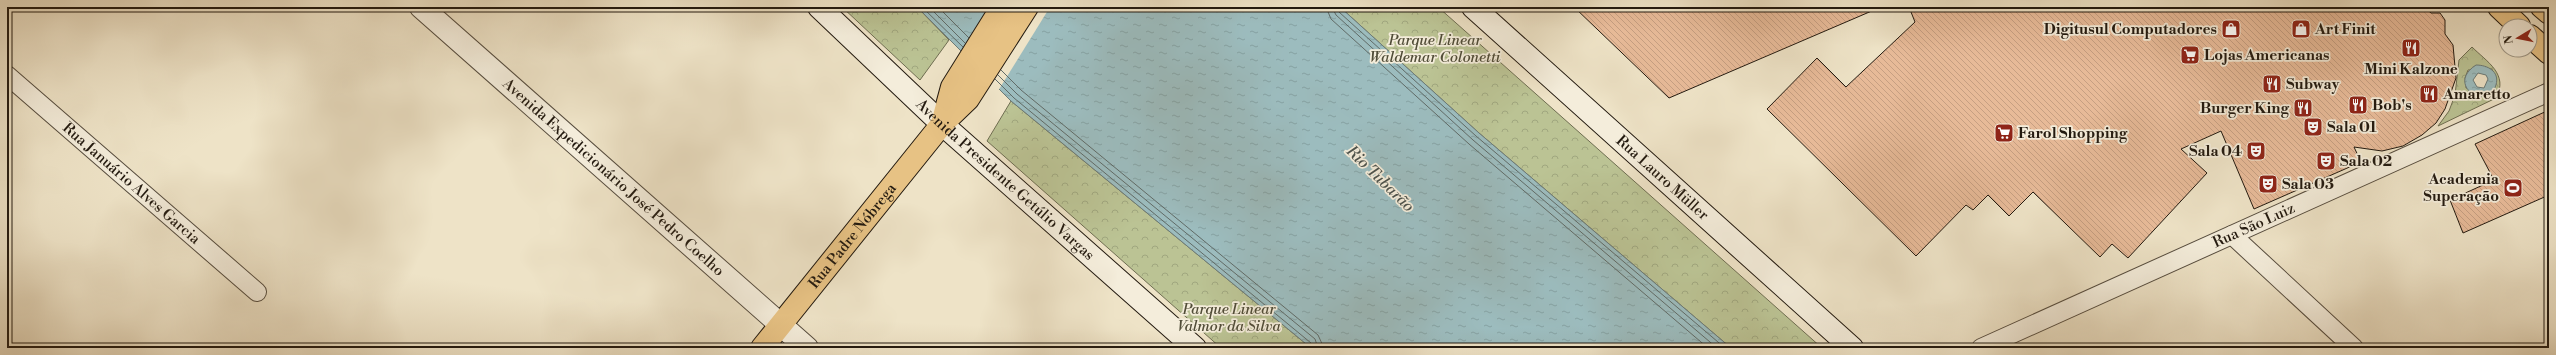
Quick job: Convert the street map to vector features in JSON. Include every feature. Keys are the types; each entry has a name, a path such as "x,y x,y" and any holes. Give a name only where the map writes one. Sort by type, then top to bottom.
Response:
{"main road":[{"name":"Avenida Expedicionário José Pedro Coelho","path":"420,7 807,348"},
{"name":"Avenida Presidente Getúlio Vargas","path":"819,7 942,124 1195,348"},
{"path":"960,93 1002,7"},
{"path":"960,93 1027,7"},
{"name":"Rua Lauro Müller","path":"1473,7 1852,348"},
{"path":"2499,7 2511,18"},
{"path":"2542,7 2549,13"},
{"path":"2538,43 2549,53"},
{"name":"Rua Padre Nóbrega","path":"762,348 942,124 960,93"}],"street":[{"name":"Rua Januário Alves Garcia","path":"7,75 257,292"},
{"name":"Rua São Luiz","path":"1981,348 2549,92"},
{"path":"2232,235 2354,348"}],"green space":[{"path":"842,7 917,7 949,40 920,80"},
{"name":"Parque Linear Waldemar Colonetti","path":"1340,7 1438,7 1822,348 1731,348 1479,133"},
{"path":"2472,47 2490,63 2498,75 2500,82 2499,90 2496,98 2438,126 2449,111 2455,95 2459,60","holes":["2492,69 2493,90 2466,88 2465,78 2468,70"]},
{"name":"Parque Linear Valmor da Silva","path":"1011,101 1311,348 1221,348 987,141"}],"water":[{"name":"Rio Tubarão","path":"917,7 1340,7 1479,133 1731,348 1311,348 1011,101"},
{"path":"2476,65 2484,66 2492,70 2497,80 2491,93 2485,96 2478,96 2471,93 2466,87 2465,80 2468,73","holes":["2478,73 2486,75 2488,79 2484,88 2477,87 2473,80"]}],"pier":[{"path":"996,7 1050,7 998,91 964,57"}],"building":[{"path":"1574,7 1881,7 1669,98"},
{"name":"Farol Shopping","path":"1909,7 2424,7 2431,13 2440,13 2445,20 2445,34 2453,45 2456,78 2445,109 2436,123 2422,135 2403,146 2382,151 2354,147 2361,162 2254,209 2221,131 2181,149 2207,173 2128,258 2112,244 2100,257 2033,192 2009,216 1988,195 1973,210 1966,205 1916,256 1767,109 1817,58 1846,87 1915,22"},
{"path":"2549,110 2549,195 2463,233 2450,200 2494,180 2475,144"}],"place":[{"name":"Digitusul Computadores","path":"2231,29"},
{"name":"Art Finit","path":"2301,29"},
{"name":"Mini Kalzone","path":"2411,48"},
{"name":"Lojas Americanas","path":"2190,55"},
{"name":"Subway","path":"2272,84"},
{"name":"Amaretto","path":"2429,94"},
{"name":"Bob's","path":"2358,105"},
{"name":"Burger King","path":"2303,108"},
{"name":"Sala 01","path":"2313,127"},
{"name":"Farol Shopping","path":"2004,133"},
{"name":"Sala 04","path":"2256,151"},
{"name":"Sala 02","path":"2326,161"},
{"name":"Sala 03","path":"2268,184"},
{"name":"Academia Superação","path":"2513,188"}]}
